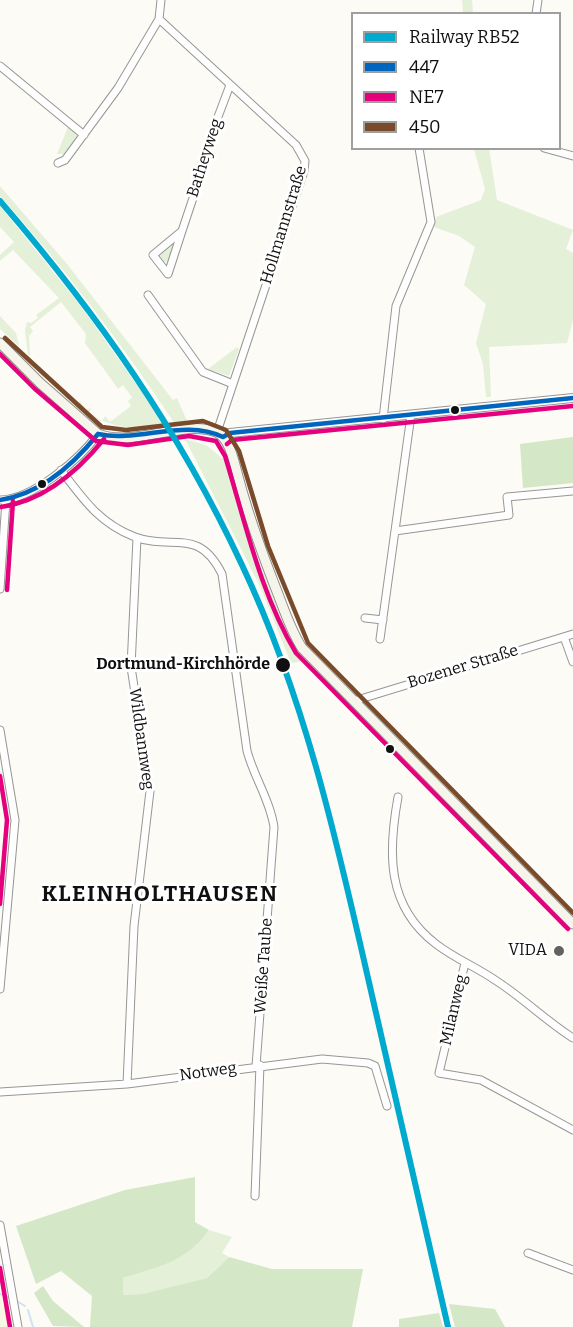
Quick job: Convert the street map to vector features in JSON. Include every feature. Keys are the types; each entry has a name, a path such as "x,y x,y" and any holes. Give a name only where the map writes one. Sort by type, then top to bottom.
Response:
{"main road":[{"path":"0,342 40,383 98,434 105,437 131,437 186,431 220,435 232,456 256,537 296,639 317,666 573,924"}],"street":[{"path":"58,163 65,160 118,88 159,19 161,0"},
{"name":"Hollmannstraße","path":"159,19 296,145 305,161 304,171 233,384 220,435"},
{"path":"0,66 84,135"},
{"name":"Batheyweg","path":"182,231 153,255 168,274 199,180 204,154 230,86"},
{"path":"383,419 396,306 431,222 418,150"},
{"path":"551,150 573,156"},
{"path":"148,295 203,372 233,384"},
{"path":"220,435 573,398"},
{"path":"380,639 411,415"},
{"path":"0,589 3,500 28,492 61,470 89,447 98,434"},
{"name":"Weiße Taube","path":"61,470 91,510 137,538 179,541 199,547 215,559 222,574 247,751 251,768 272,812 274,827 258,1065 255,1196"},
{"path":"395,531 509,515 507,497 573,491"},
{"name":"Wildbannweg","path":"127,1084 134,926 150,791 131,667 137,538"},
{"path":"365,618 383,620"},
{"name":"Bozener Straße","path":"354,701 573,634"},
{"path":"564,637 573,662"},
{"path":"0,730 15,820 0,989"},
{"name":"Milanweg","path":"398,797 392,829 390,861 404,906 434,943 465,963 440,1073 481,1080 573,1130"},
{"path":"465,963 495,980 573,1038"},
{"name":"Notweg","path":"0,1092 127,1084 258,1065 322,1059 368,1063 379,1072 387,1106"},
{"path":"0,1225 18,1327"},
{"path":"528,1253 573,1270"}],"green space":[{"path":"462,0 472,0 473,12 463,12"},
{"path":"68,127 76,133 77,138 66,154 57,154"},
{"path":"474,150 489,150 497,200 573,230 566,249 573,253 573,320 567,343 489,347 491,397 486,397 483,364 476,343 486,304 464,285 475,247 459,236 434,227 436,217 481,200 485,189"},
{"path":"0,186 67,264 173,400 177,398 187,421 175,424 92,307 0,196"},
{"path":"0,206 80,305 166,426 130,428 102,420 105,416 110,422 131,406 128,401 132,397 123,385 118,389 85,343 86,334 61,302 30,327 33,331 29,336 30,356 28,355 25,330 27,322 31,323 38,318 36,315 59,298 13,250 0,261 0,255 14,242 0,227"},
{"path":"174,242 169,261 161,263 157,255"},
{"path":"0,316 16,333 19,346 0,329"},
{"path":"237,347 239,349 229,376 208,369"},
{"path":"80,401 86,410 91,408 89,413 78,403"},
{"path":"573,437 573,483 523,488 520,444"},
{"path":"185,439 206,445 227,462 254,549 291,643 305,661 291,663 260,586"},
{"path":"195,1177 195,1222 209,1230 191,1249 171,1262 123,1278 123,1295 142,1294 207,1278 229,1257 272,1269 363,1269 352,1327 90,1327 92,1296 61,1271 36,1284 16,1226 125,1190"},
{"path":"209,1230 232,1237 222,1253 229,1257 207,1278 142,1294 123,1295 123,1278 171,1262 191,1249"},
{"path":"43,1286 53,1301 84,1327 53,1326 34,1293"},
{"path":"0,1298 6,1314 8,1327 0,1327"},
{"path":"449,1304 495,1309 505,1327 455,1327"},
{"path":"439,1313 443,1327 399,1327 399,1319"}],"waterway":[{"path":"0,1294 10,1298"},
{"path":"15,1300 25,1306"},
{"path":"28,1310 33,1327"}],"rail line":[{"name":"RB52","path":"0,201 70,287 134,374 191,466 242,565 264,615 301,716 330,820 448,1327"}],"transit line":[{"name":"450","path":"5,338 102,427 126,430 203,421 226,430 239,451 268,546 308,643 573,913"},
{"name":"NE7","path":"0,354 35,389 96,441 128,445 189,436 216,441 225,456 263,581 283,630 296,653 568,929"},
{"name":"447","path":"223,437 230,433 573,398"},
{"name":"NE7","path":"227,444 232,440 573,406"},
{"name":"447","path":"98,434 129,436 193,430 223,437"},
{"name":"447","path":"0,500 15,497 42,485 78,457 98,434"},
{"name":"NE7","path":"1,507 31,498 58,483 83,462 104,439"},
{"name":"NE7","path":"7,590 13,501"},
{"name":"NE7","path":"0,776 7,820 0,904"},
{"name":"NE7","path":"0,1268 10,1327"}],"place":[{"name":"Dortmund-Kirchhörde","path":"283,665"},
{"name":"VIDA","path":"559,951"}],"district":[{"name":"KLEINHOLTHAUSEN","path":"160,895"}]}
